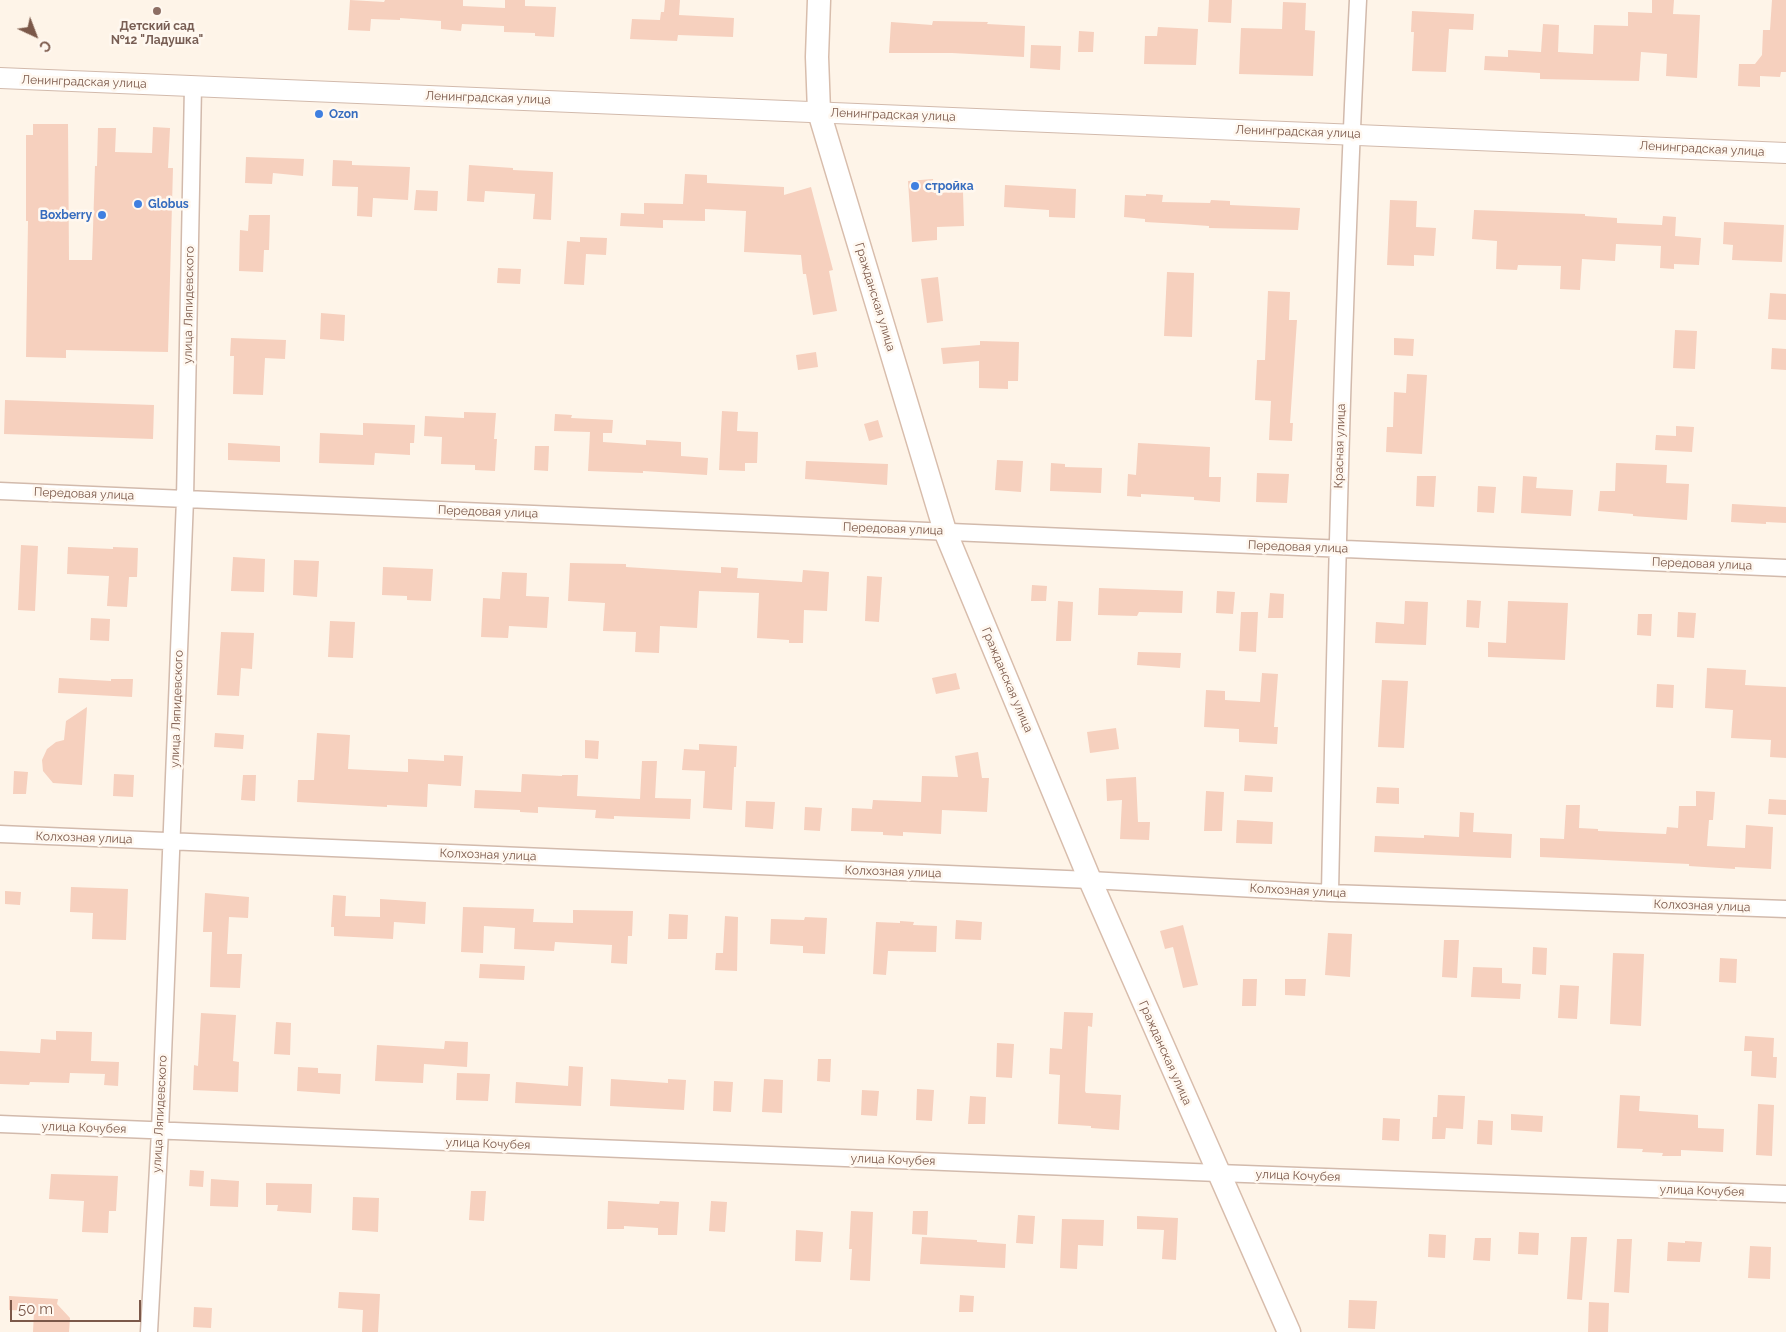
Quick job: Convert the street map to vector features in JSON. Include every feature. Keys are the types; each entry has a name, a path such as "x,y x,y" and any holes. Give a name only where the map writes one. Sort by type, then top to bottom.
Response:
{"main road":[{"name":"Гражданская улица","path":"818,0 819,112 945,532 1090,880 1289,1332"}],"street":[{"name":"Красная улица","path":"1330,893 1337,548 1351,134 1358,0"},
{"name":"Ленинградская улица","path":"0,78 1786,153"},
{"name":"улица Ляпидевского","path":"148,1332 160,1131 172,841 184,499 193,86"},
{"name":"Передовая улица","path":"0,491 1786,568"},
{"name":"Колхозная улица","path":"0,834 1090,880 1330,893 1786,909"},
{"name":"улица Кочубея","path":"0,1124 1786,1194"}],"building":[{"path":"350,0 384,2 385,0 463,0 463,6 505,8 505,0 525,0 525,6 556,7 554,37 535,36 535,33 504,32 504,26 462,24 461,31 441,29 441,21 400,18 400,20 371,19 370,31 348,30"},
{"path":"665,0 680,0 679,15 734,18 733,37 678,35 677,41 630,39 632,19 660,20 661,12 664,12"},
{"path":"1209,0 1232,0 1231,23 1208,22"},
{"path":"1652,0 1674,0 1673,14 1700,15 1697,78 1666,76 1667,54 1641,52 1639,81 1540,79 1540,73 1484,70 1485,56 1508,57 1508,50 1541,52 1543,24 1559,25 1558,52 1593,54 1594,25 1628,26 1628,12 1652,13"},
{"path":"1772,0 1786,0 1786,72 1781,72 1780,77 1760,76 1760,87 1738,86 1739,64 1755,64 1762,55 1763,30 1770,30"},
{"path":"1283,2 1306,3 1305,30 1315,31 1313,76 1239,74 1241,28 1282,29"},
{"path":"1412,11 1474,14 1473,30 1449,29 1446,72 1412,71 1414,32 1411,32"},
{"path":"933,21 988,22 987,24 1025,26 1024,57 952,53 889,53 891,22 932,25"},
{"path":"1158,27 1198,29 1196,65 1144,64 1145,36 1157,36"},
{"path":"1079,31 1094,32 1093,52 1078,52"},
{"path":"1031,45 1061,46 1060,70 1030,68"},
{"path":"33,124 68,124 69,260 92,260 98,128 116,128 115,152 152,153 153,127 170,128 168,168 173,168 168,352 66,350 66,358 26,357 28,221 26,221 26,135 33,135"},
{"path":"246,157 304,159 303,176 273,173 272,184 245,183"},
{"path":"333,160 352,161 352,165 410,167 408,200 373,198 372,217 357,216 358,187 332,186"},
{"path":"469,165 553,172 551,220 533,219 535,194 485,191 484,202 467,201"},
{"path":"685,174 707,175 707,183 784,187 784,195 811,187 833,270 829,271 837,311 813,315 806,274 803,274 801,255 744,252 746,211 705,209 705,221 663,220 663,228 620,226 621,213 644,214 644,203 683,204"},
{"path":"933,179 934,193 963,192 964,226 937,227 937,240 912,242 908,181"},
{"path":"1005,185 1076,189 1075,218 1049,217 1049,210 1004,207"},
{"path":"416,190 438,191 437,211 414,210"},
{"path":"1146,194 1163,195 1162,202 1210,203 1211,200 1230,201 1230,205 1300,208 1298,230 1209,228 1209,226 1145,222 1145,219 1124,217 1125,195 1146,196"},
{"path":"1390,200 1417,201 1416,227 1436,228 1434,256 1414,255 1414,266 1387,265"},
{"path":"1474,210 1585,214 1585,216 1617,218 1617,223 1662,225 1663,216 1676,217 1675,236 1701,238 1699,265 1674,264 1674,269 1660,268 1661,246 1616,244 1615,261 1582,259 1580,290 1560,289 1561,266 1518,265 1517,270 1496,269 1497,241 1472,239"},
{"path":"249,215 270,215 269,250 264,250 263,272 239,271 240,230 248,231"},
{"path":"1724,222 1784,225 1782,262 1732,260 1733,245 1723,244"},
{"path":"580,237 607,238 606,255 586,254 584,285 564,284 567,241 580,242"},
{"path":"498,268 521,269 520,284 497,283"},
{"path":"1167,272 1194,273 1192,337 1164,336"},
{"path":"938,277 943,321 927,323 921,279"},
{"path":"1268,291 1290,292 1289,320 1297,320 1290,423 1293,423 1292,441 1269,440 1271,401 1255,400 1257,360 1265,360"},
{"path":"1770,293 1786,294 1786,320 1768,319"},
{"path":"321,313 345,315 344,341 320,339"},
{"path":"1675,330 1697,331 1695,369 1673,368"},
{"path":"231,338 286,340 285,359 265,358 263,395 233,394 234,356 230,356"},
{"path":"1394,338 1414,339 1413,356 1394,355"},
{"path":"980,341 1019,342 1018,381 1008,381 1008,389 979,388 979,361 943,364 941,348 980,345"},
{"path":"1772,348 1786,349 1786,370 1771,369"},
{"path":"816,352 818,367 798,370 796,355"},
{"path":"1407,374 1427,375 1422,454 1386,452 1387,427 1393,427 1394,392 1406,393"},
{"path":"5,400 154,405 153,439 4,434"},
{"path":"722,411 738,412 737,431 758,432 757,463 745,463 745,471 719,470"},
{"path":"464,412 496,413 494,439 497,439 495,471 475,470 475,465 441,464 442,437 424,436 425,416 464,418"},
{"path":"555,414 572,415 571,418 613,420 612,433 603,433 603,442 646,445 646,440 681,442 681,456 708,458 707,475 643,471 643,473 588,471 590,432 554,431"},
{"path":"878,420 883,437 869,441 864,424"},
{"path":"363,423 415,425 414,443 410,443 410,455 375,453 374,465 319,463 320,433 363,435"},
{"path":"1676,426 1694,427 1692,452 1655,450 1656,435 1676,436"},
{"path":"228,443 280,446 280,462 228,460"},
{"path":"1138,443 1210,447 1209,477 1221,477 1220,502 1194,500 1194,497 1141,494 1141,497 1127,496 1128,474 1136,475"},
{"path":"535,446 549,446 548,471 534,470"},
{"path":"997,460 1023,461 1021,492 995,490"},
{"path":"806,461 888,464 887,485 805,479"},
{"path":"1051,463 1065,464 1065,467 1102,468 1101,493 1050,491"},
{"path":"1616,463 1667,465 1666,483 1689,484 1687,520 1598,511 1600,491 1615,491"},
{"path":"1257,473 1289,474 1287,503 1256,502"},
{"path":"1417,476 1436,476 1434,507 1416,506"},
{"path":"1523,476 1537,477 1536,488 1573,490 1571,516 1521,513"},
{"path":"1478,486 1496,487 1494,513 1477,512"},
{"path":"1732,504 1786,507 1786,523 1731,522"},
{"path":"21,545 38,546 35,611 18,610"},
{"path":"68,547 138,548 137,577 129,577 127,607 107,606 109,576 67,574"},
{"path":"233,557 265,559 264,592 231,591"},
{"path":"294,560 319,561 317,597 293,595"},
{"path":"570,563 626,564 626,567 721,573 721,567 738,568 737,578 802,582 803,570 829,572 827,611 804,610 803,643 789,643 789,640 757,638 759,593 699,591 697,628 660,626 659,653 635,652 636,632 603,631 605,603 568,601"},
{"path":"383,567 433,569 431,601 407,600 407,596 382,595"},
{"path":"502,572 527,573 526,596 549,597 547,628 509,626 508,638 481,637 483,598 500,599"},
{"path":"867,576 882,577 879,622 865,621"},
{"path":"1032,585 1047,586 1046,601 1031,601"},
{"path":"1099,588 1183,591 1182,613 1139,612 1137,616 1098,615"},
{"path":"1217,591 1235,592 1233,614 1216,613"},
{"path":"1270,593 1284,594 1283,618 1268,618"},
{"path":"1467,600 1481,601 1479,628 1466,627"},
{"path":"1058,601 1073,602 1071,641 1056,641"},
{"path":"1405,601 1428,602 1426,645 1375,643 1376,622 1404,624"},
{"path":"1508,601 1568,603 1565,660 1488,657 1488,642 1506,643"},
{"path":"1241,612 1258,612 1256,652 1239,651"},
{"path":"1678,612 1696,613 1694,638 1677,637"},
{"path":"1638,614 1652,614 1651,636 1637,635"},
{"path":"91,618 110,619 109,641 90,640"},
{"path":"330,621 355,622 353,658 328,657"},
{"path":"221,632 254,633 252,669 241,668 239,696 217,695"},
{"path":"1138,652 1181,653 1180,668 1137,665"},
{"path":"1707,668 1746,670 1745,685 1786,687 1786,758 1770,757 1771,740 1731,738 1733,710 1705,708"},
{"path":"956,673 960,689 936,694 932,678"},
{"path":"1262,673 1278,674 1274,727 1278,727 1277,744 1239,742 1239,729 1204,727 1206,690 1225,691 1225,700 1260,702"},
{"path":"59,678 111,681 111,679 133,679 132,697 58,693"},
{"path":"1382,680 1408,681 1404,748 1378,747"},
{"path":"1657,684 1674,685 1673,708 1656,707"},
{"path":"87,707 82,785 53,783 43,771 42,760 47,749 56,742 64,740 66,721"},
{"path":"1116,728 1119,749 1090,753 1087,732"},
{"path":"215,733 244,735 243,749 214,747"},
{"path":"317,733 350,735 348,769 408,772 408,759 444,761 444,755 463,756 461,786 428,784 427,807 387,805 387,807 297,802 298,780 314,780"},
{"path":"585,740 599,741 598,759 585,758"},
{"path":"699,744 737,746 732,810 703,808 705,771 682,770 684,749 699,750"},
{"path":"978,752 982,778 989,778 987,812 942,810 941,834 903,832 903,836 883,835 883,832 851,831 852,808 872,809 873,800 921,802 922,776 958,777 955,756"},
{"path":"642,761 657,761 655,798 691,799 690,819 614,816 614,819 595,818 596,810 538,807 538,813 520,812 520,810 474,808 475,790 521,792 522,774 578,775 577,796 640,799"},
{"path":"14,771 28,772 26,794 13,794"},
{"path":"114,774 134,775 133,797 113,796"},
{"path":"243,775 256,775 255,801 241,800"},
{"path":"1245,775 1273,777 1272,792 1244,791"},
{"path":"1136,777 1138,822 1150,822 1149,840 1120,839 1122,800 1107,801 1106,779"},
{"path":"1377,787 1399,788 1399,804 1376,803"},
{"path":"1206,791 1224,792 1222,831 1204,831"},
{"path":"1696,791 1715,792 1713,820 1709,820 1707,846 1745,848 1746,825 1773,827 1771,869 1735,867 1735,869 1689,866 1689,864 1540,857 1540,838 1564,839 1566,805 1580,805 1579,828 1598,829 1598,831 1666,834 1667,827 1678,828 1679,806 1696,806"},
{"path":"1769,799 1786,800 1786,815 1768,814"},
{"path":"746,801 775,802 773,829 745,827"},
{"path":"805,807 822,808 820,831 804,830"},
{"path":"1460,812 1474,813 1473,832 1512,834 1511,858 1374,852 1375,836 1424,838 1424,835 1459,837"},
{"path":"1237,820 1273,822 1272,844 1236,843"},
{"path":"71,887 128,889 126,940 92,939 93,913 70,912"},
{"path":"5,891 21,892 20,905 5,904"},
{"path":"205,893 249,897 248,918 229,917 227,954 242,954 240,988 210,987 212,932 203,932"},
{"path":"333,895 346,896 345,916 380,917 380,899 426,902 425,924 394,922 393,939 334,936 334,927 331,927"},
{"path":"463,907 534,909 533,922 573,923 573,910 633,911 632,936 628,936 627,964 611,963 612,945 555,942 554,951 514,949 515,928 484,926 483,953 461,952"},
{"path":"669,914 688,915 687,939 668,939"},
{"path":"725,916 738,917 737,971 715,970 716,953 723,953"},
{"path":"805,917 827,918 825,954 803,953 803,946 770,944 771,919 804,920"},
{"path":"956,920 982,922 981,940 955,939"},
{"path":"900,921 914,922 913,925 937,926 936,952 888,951 886,975 873,974 876,922 900,923"},
{"path":"1183,925 1198,985 1183,988 1173,947 1165,949 1160,931"},
{"path":"1328,933 1352,934 1350,977 1325,975"},
{"path":"1444,940 1459,940 1457,978 1442,977"},
{"path":"1533,947 1547,948 1546,975 1532,974"},
{"path":"1613,953 1644,954 1641,1026 1610,1024"},
{"path":"1720,958 1737,959 1736,983 1719,982"},
{"path":"480,964 525,966 524,980 479,978"},
{"path":"1473,967 1502,968 1502,983 1521,984 1520,999 1471,997"},
{"path":"1243,979 1257,979 1256,1006 1242,1006"},
{"path":"1285,979 1306,979 1305,996 1285,995"},
{"path":"1560,985 1579,986 1577,1019 1558,1018"},
{"path":"1064,1012 1093,1013 1092,1027 1088,1026 1085,1091 1086,1093 1121,1095 1119,1130 1058,1124 1060,1075 1049,1074 1050,1048 1062,1049"},
{"path":"201,1013 236,1015 233,1061 239,1062 238,1092 193,1090 194,1065 198,1066"},
{"path":"276,1022 291,1023 290,1055 274,1054"},
{"path":"56,1031 92,1032 91,1061 119,1062 118,1086 104,1085 105,1074 70,1073 69,1083 30,1082 29,1085 0,1084 0,1051 40,1053 41,1039 56,1040"},
{"path":"1745,1036 1774,1038 1773,1057 1777,1057 1776,1078 1751,1076 1752,1051 1744,1051"},
{"path":"445,1041 468,1042 467,1067 424,1064 423,1083 375,1081 377,1045 444,1049"},
{"path":"997,1043 1014,1044 1012,1078 996,1077"},
{"path":"818,1059 831,1059 830,1082 817,1081"},
{"path":"569,1066 583,1067 581,1106 515,1103 516,1082 568,1086"},
{"path":"298,1067 318,1068 318,1073 341,1074 340,1094 297,1091"},
{"path":"457,1073 490,1074 488,1101 456,1100"},
{"path":"611,1079 668,1083 668,1079 686,1080 684,1110 610,1106"},
{"path":"764,1079 783,1080 782,1113 762,1112"},
{"path":"714,1081 733,1082 731,1112 713,1111"},
{"path":"917,1089 934,1090 932,1121 916,1120"},
{"path":"862,1090 879,1091 877,1116 861,1115"},
{"path":"1438,1095 1465,1096 1463,1129 1446,1128 1445,1139 1432,1139 1433,1117 1437,1117"},
{"path":"1620,1095 1640,1096 1639,1111 1698,1115 1698,1128 1724,1129 1723,1152 1681,1150 1681,1156 1662,1156 1663,1153 1642,1152 1643,1149 1617,1148"},
{"path":"970,1096 986,1097 985,1124 968,1124"},
{"path":"1758,1104 1774,1105 1772,1156 1756,1155"},
{"path":"1511,1114 1543,1116 1542,1132 1511,1130"},
{"path":"1383,1118 1400,1119 1399,1141 1382,1140"},
{"path":"1478,1120 1493,1121 1492,1145 1477,1144"},
{"path":"190,1170 204,1171 203,1187 189,1186"},
{"path":"51,1174 118,1176 116,1211 109,1211 108,1233 82,1232 84,1201 49,1199"},
{"path":"211,1179 239,1181 238,1207 210,1206"},
{"path":"266,1183 312,1184 311,1213 277,1211 278,1205 266,1205"},
{"path":"471,1191 486,1191 484,1221 469,1220"},
{"path":"353,1197 379,1198 378,1232 352,1230"},
{"path":"608,1201 659,1204 660,1201 679,1202 677,1235 658,1235 658,1228 624,1226 624,1229 607,1229"},
{"path":"711,1201 727,1202 725,1232 709,1231"},
{"path":"851,1211 873,1212 870,1281 850,1280 852,1249 849,1249"},
{"path":"913,1211 928,1211 927,1235 912,1234"},
{"path":"1018,1215 1035,1216 1033,1244 1016,1243"},
{"path":"1137,1216 1178,1218 1176,1260 1162,1259 1164,1230 1137,1229"},
{"path":"1062,1219 1104,1220 1103,1246 1078,1245 1077,1269 1060,1268"},
{"path":"796,1230 823,1232 821,1262 795,1261"},
{"path":"1519,1232 1539,1233 1538,1255 1518,1254"},
{"path":"1429,1234 1446,1235 1445,1258 1428,1257"},
{"path":"922,1237 977,1240 977,1242 1006,1244 1005,1268 920,1264"},
{"path":"1571,1237 1587,1237 1582,1300 1567,1299"},
{"path":"1475,1238 1491,1238 1490,1261 1473,1260"},
{"path":"1617,1239 1632,1239 1629,1293 1614,1292"},
{"path":"1685,1241 1702,1242 1700,1262 1667,1261 1668,1242 1685,1243"},
{"path":"1750,1246 1771,1247 1770,1279 1748,1278"},
{"path":"339,1292 380,1294 378,1332 362,1332 363,1310 338,1308"},
{"path":"960,1295 974,1296 973,1312 959,1312"},
{"path":"9,1296 58,1299 57,1304 70,1318 69,1332 33,1332 34,1311 9,1310"},
{"path":"1349,1300 1377,1301 1375,1329 1348,1328"},
{"path":"1589,1302 1609,1303 1608,1332 1588,1332"},
{"path":"194,1307 212,1308 211,1328 193,1327"}],"place":[{"name":"Детский сад №12 \"Ладушка\"","path":"157,11"},
{"name":"Ozon","path":"319,114"},
{"name":"стройка","path":"915,186"},
{"name":"Globus","path":"138,204"},
{"name":"Boxberry","path":"102,215"}]}
